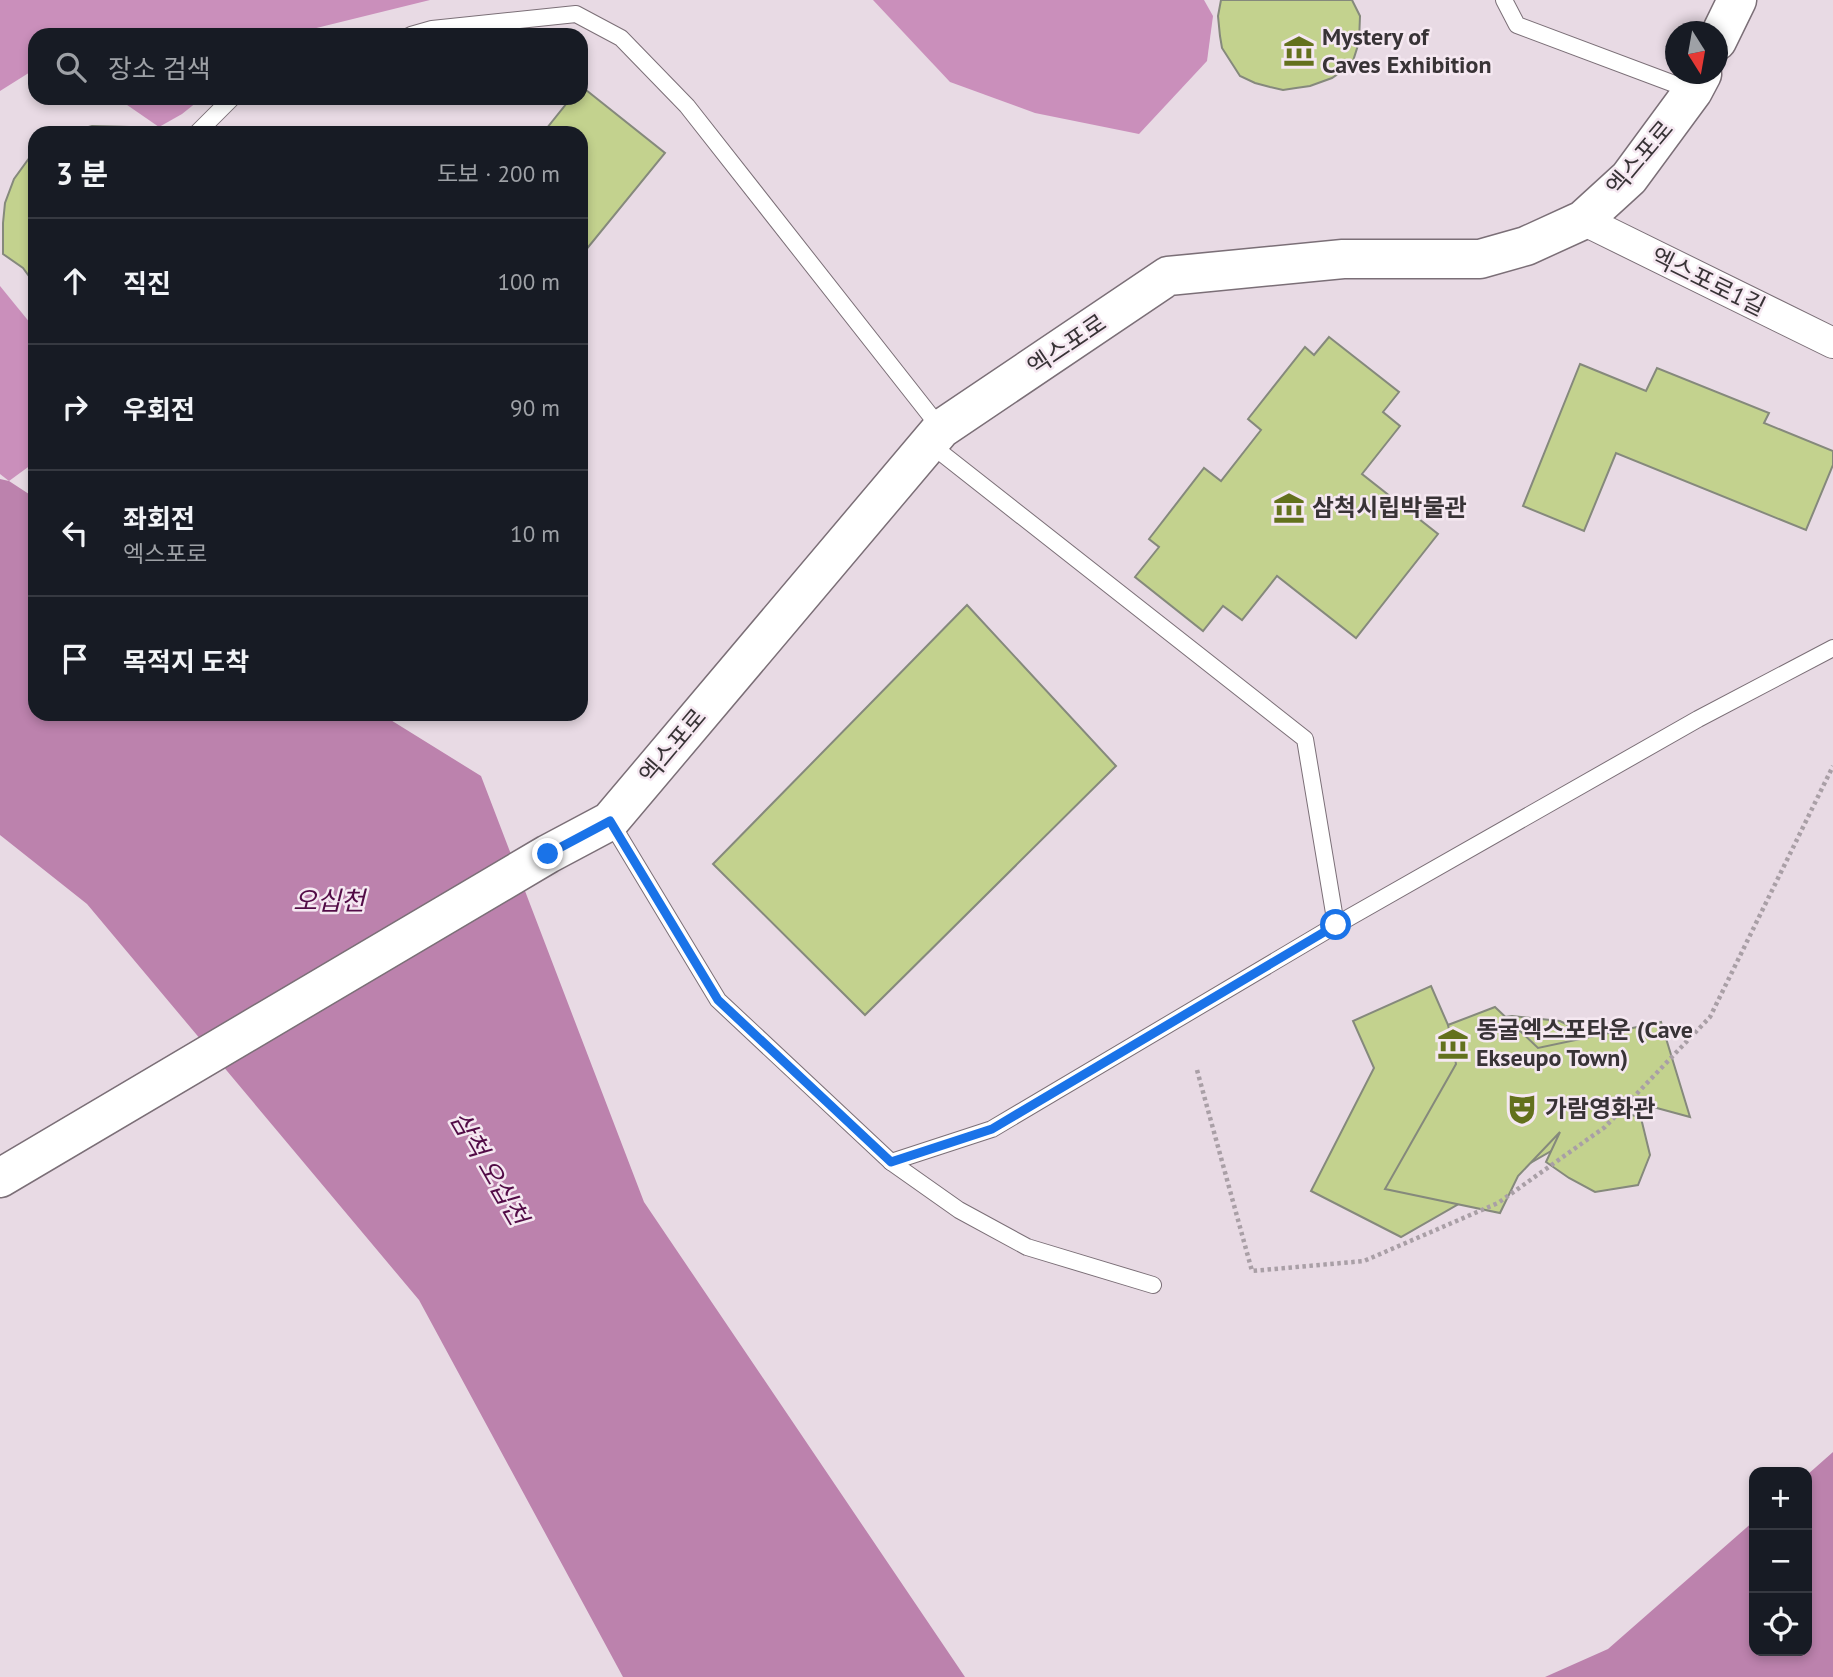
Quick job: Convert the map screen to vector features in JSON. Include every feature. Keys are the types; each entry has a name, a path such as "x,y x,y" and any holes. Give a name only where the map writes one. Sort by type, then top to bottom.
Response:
{"street":[{"path":"1727,21 1737,0"},
{"name":"엑스포로","path":"0,1178 548,854 610,821 936,436 1168,276 1343,259 1480,259 1526,246 1583,220 1629,178 1696,84"},
{"name":"엑스포로1길","path":"1583,220 1833,343"}],"lane":[{"path":"1504,0 1517,25 1665,72"},
{"path":"442,28 576,14 621,38 687,106 936,436 1305,740 1336,925"},
{"path":"204,126 225,105"},
{"path":"891,1162 992,1129 1336,925 1698,719 1833,648"},
{"path":"610,821 718,1000 891,1162 960,1210 1027,1247 1153,1285"}],"path":[{"path":"1196,1070 1252,1271 1364,1261 1498,1203 1605,1127 1710,1017 1833,766"}],"shaded area":[{"path":"0,0 430,0 316,28 28,28 28,73 0,91"},
{"path":"873,0 1204,0 1213,16 1207,61 1139,134 1035,113 950,82"},
{"path":"127,105 193,105 182,114 158,126"},
{"path":"0,286 28,320 28,467 9,481 0,474"}],"water":[{"name":"오십천","path":"0,479 9,481 28,493 28,721 392,721 481,776 644,1202 965,1677 623,1677 419,1300 87,904 0,835"},
{"path":"1833,1452 1833,1677 1545,1677 1608,1649 1749,1525 1749,1656 1812,1656 1812,1471"}],"building":[{"path":"1221,0 1352,0 1360,16 1359,42 1352,64 1332,78 1310,86 1283,90 1240,76 1222,48 1218,16"},
{"path":"588,92 665,153 588,247 588,126 549,126 565,105 588,105"},
{"path":"28,160 28,275 3,254 5,203 14,179"},
{"name":"삼척시립박물관","path":"1329,337 1399,392 1383,412 1400,426 1362,474 1438,534 1356,638 1277,576 1242,620 1223,606 1203,631 1135,577 1159,547 1149,539 1204,468 1221,481 1261,430 1248,419 1305,347 1314,355"},
{"path":"1580,364 1646,391 1657,368 1769,413 1764,423 1833,451 1833,465 1806,530 1616,453 1584,531 1523,506"},
{"path":"967,605 1116,766 865,1015 713,864"},
{"path":"1431,986 1448,1025 1512,1016 1560,1021 1588,1035 1593,1127 1401,1237 1311,1191 1374,1068 1353,1021"},
{"name":"가람영화관","path":"1495,1007 1538,1048 1661,1022 1690,1117 1620,1098 1591,1101 1641,1118 1650,1155 1638,1185 1595,1192 1569,1178 1546,1162 1560,1132 1518,1176 1500,1213 1385,1189 1456,1064 1448,1025"}],"place":[{"name":"Mystery of Caves Exhibition","path":"1299,51"},
{"name":"삼척시립박물관","path":"1289,508"},
{"name":"동굴엑스포타운 (Cave Ekseupo Town)","path":"1453,1044"},
{"name":"가람영화관","path":"1522,1109"}],"route":[{"path":"548,854 610,821 718,1000 891,1162 992,1129 1336,925"}],"water label":[{"name":"삼척 오십천","path":"489,1168"}]}
